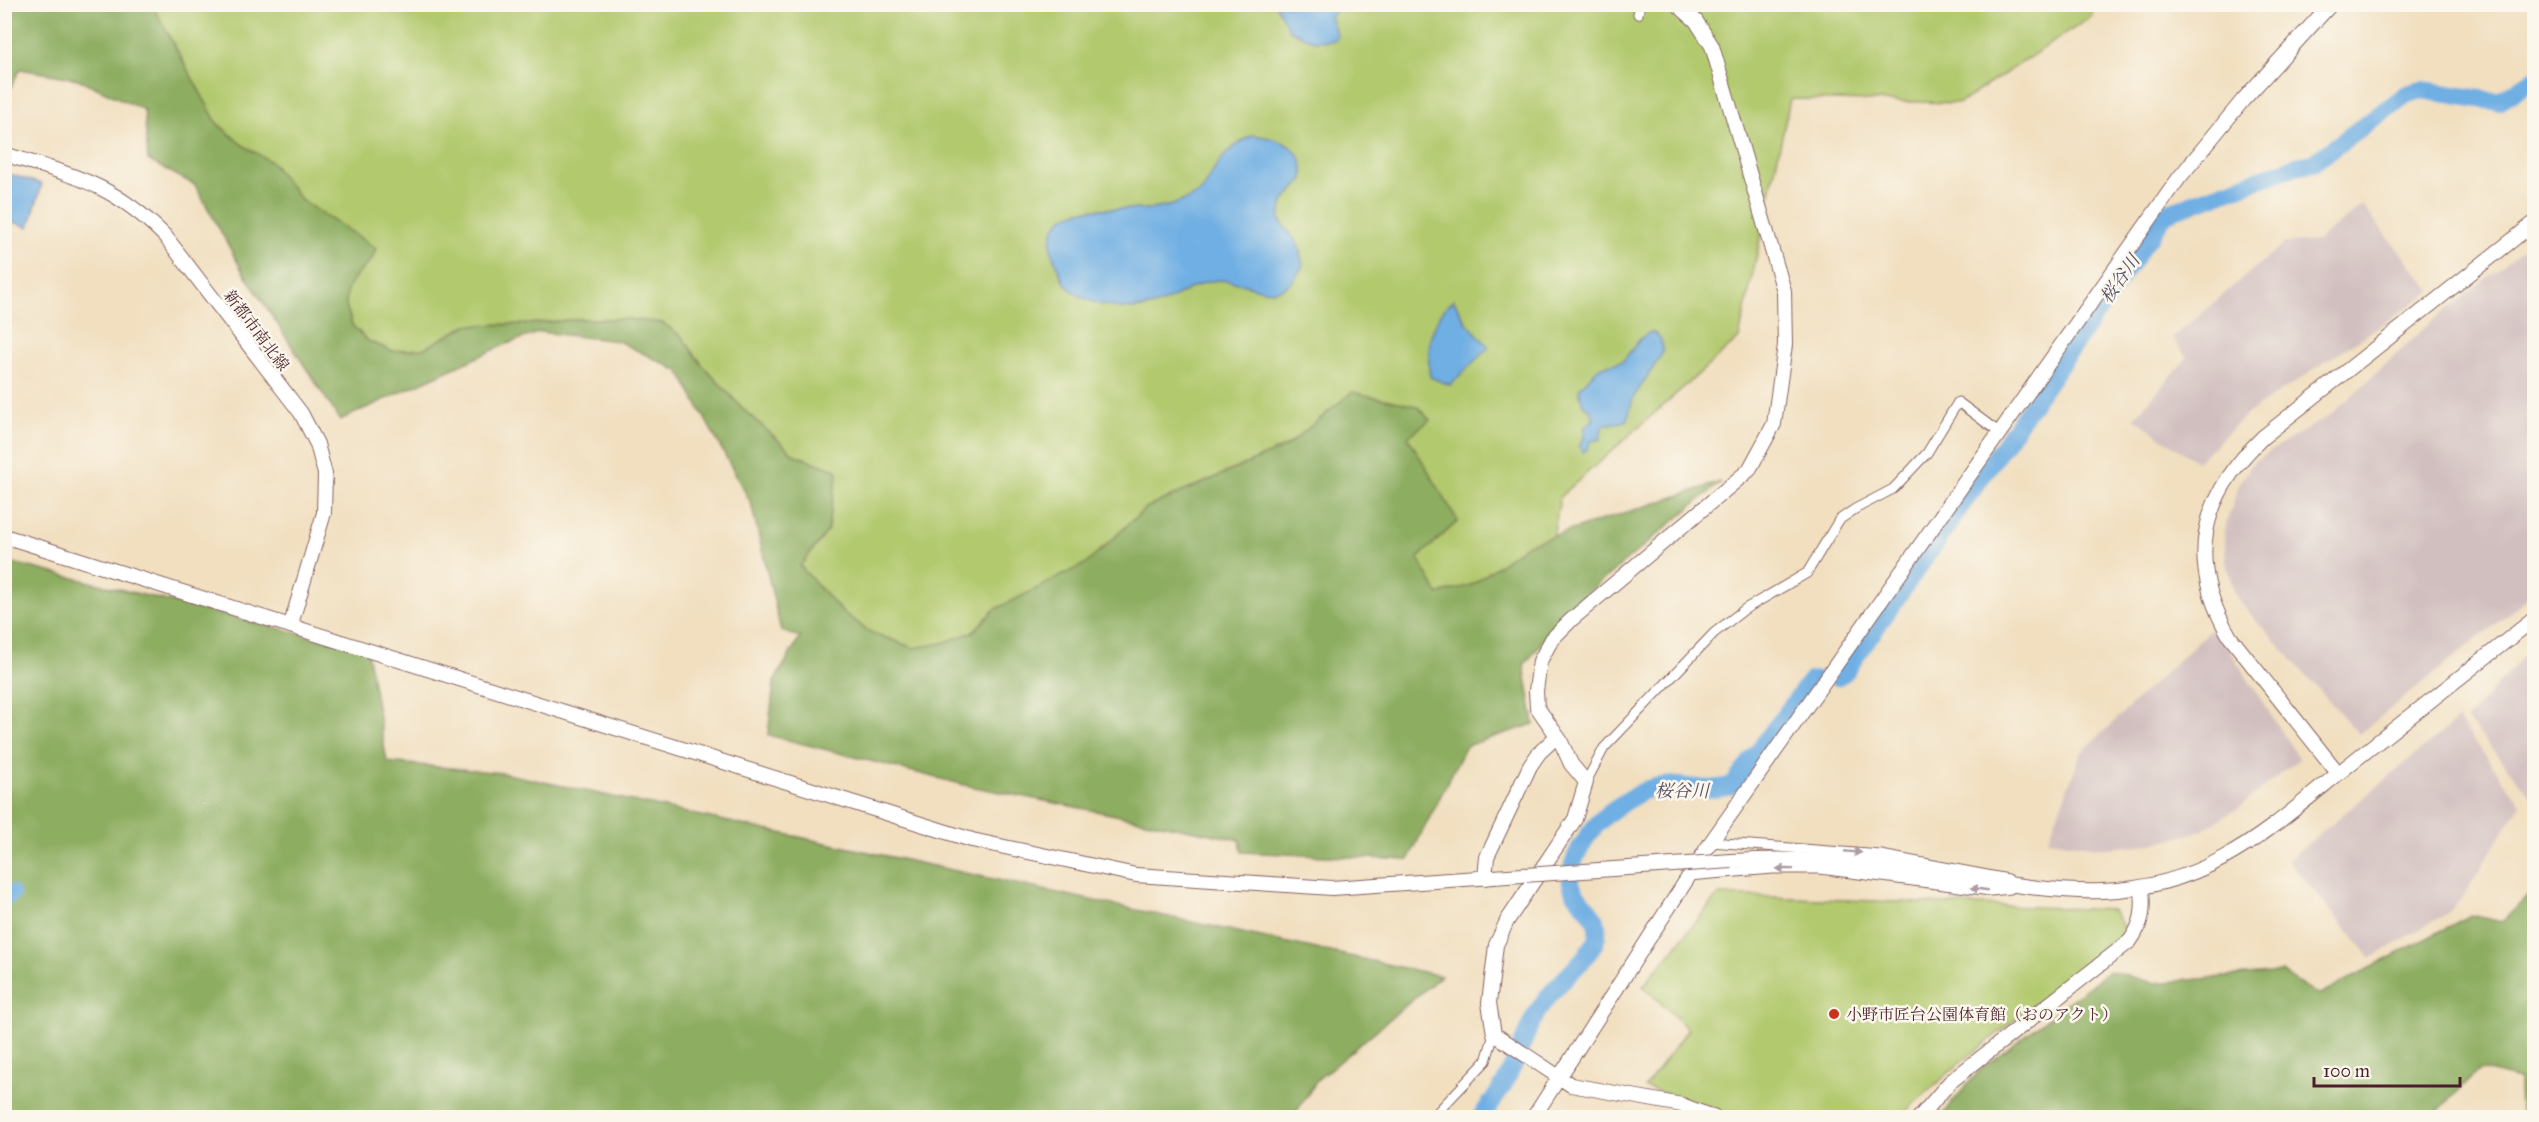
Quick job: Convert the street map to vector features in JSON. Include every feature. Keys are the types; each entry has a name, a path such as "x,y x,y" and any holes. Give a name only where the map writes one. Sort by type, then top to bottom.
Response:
{"street":[{"path":"1586,782 1571,764 1557,736 1537,707 1536,692 1540,661 1552,639 1749,470 1774,424 1785,345 1784,291 1712,46 1696,21 1677,4"},
{"path":"1533,1118 1711,842 2179,178 2243,100 2331,4"},
{"name":"新都市南北線","path":"4,154 87,180 116,194 141,212 165,236 310,428 325,474 326,495 320,533 291,624"},
{"path":"2338,773 2230,637 2220,620 2206,575 2204,552 2212,507 2232,470 2263,437 2535,224"},
{"path":"1432,1118 1486,1061 1494,1034 1489,1003 1496,945 1507,921 1575,819 1586,782 1604,748 1714,633 1745,609 1807,573 1839,520 1893,489 1927,453 1958,402 2000,433"},
{"path":"4,536 291,624 972,840 1136,875 1332,888 1732,861 1810,859 1858,862 2100,892 2142,888 2177,879 2242,849 2535,619"},
{"path":"1489,878 1487,857 1530,766 1539,753 1557,736"},
{"path":"1711,842 1881,855 1992,874 2037,886"},
{"path":"1688,876 1773,869 1820,869 1991,891 2037,886"},
{"path":"1919,1118 1950,1082 2130,941 2141,926 2144,909 2142,888"},
{"path":"1494,1034 1558,1079 1571,1085 1682,1105 1715,1118"}],"shaded area":[{"path":"2362,205 2432,291 2247,414 2197,462 2134,418 2187,358 2172,338 2284,243 2317,241"},
{"path":"2534,240 2534,593 2359,734 2237,599 2226,565 2224,530 2239,485 2254,461 2332,414 2428,325"},
{"path":"2214,626 2299,759 2240,807 2199,832 2152,844 2105,848 2048,840 2081,753"},
{"path":"2534,644 2534,800 2467,719"},
{"path":"2458,719 2521,804 2462,898 2449,912 2371,958 2288,860"}],"green space":[{"path":"5,5 152,5 217,123 241,144 271,162 302,201 376,248 372,259 354,278 347,290 346,305 352,325 368,341 392,351 423,349 467,325 528,324 580,319 627,319 663,323 682,337 703,366 745,411 795,455 838,471 827,532 800,566 840,610 870,632 914,648 943,643 973,632 994,610 1087,563 1146,508 1287,446 1352,392 1417,406 1430,420 1408,437 1458,521 1418,558 1438,594 1471,585 1528,544 1721,482 1570,607 1524,665 1534,724 1466,746 1408,860 1242,852 1240,840 965,785 768,735 774,682 800,637 781,631 751,503 679,371 618,341 540,332 504,345 340,420 242,270 195,185 148,160 144,110 78,79 20,69 5,99"},
{"path":"152,5 2095,5 2091,17 1960,103 1790,99 1739,338 1560,497 1552,545 1441,604 1411,556 1352,393 1287,446 1146,508 1087,563 994,610 973,632 943,643 914,648 870,632 840,610 800,566 827,532 838,471 795,455 745,411 703,366 682,337 663,323 627,319 580,319 528,324 467,325 423,349 392,351 368,341 352,325 346,305 347,290 354,278 372,259 375,248 302,201 271,162 241,144 217,123"},
{"path":"5,561 367,650 387,762 503,773 1441,976 1317,1080 1293,1117 5,1118"},
{"path":"2534,890 2534,1117 2520,1117 2519,1079 2480,1069 2432,1117 1940,1117 1979,1071 2109,971 2154,983 2282,972 2318,995 2471,915 2502,922"},
{"path":"1718,895 2113,910 2126,932 1959,1064 1911,1106 1902,1117 1735,1117 1645,1087 1688,1029 1643,986"}],"water":[{"path":"1276,5 1387,5 1336,10 1330,17 1337,35 1336,40 1314,41 1289,30"},
{"path":"1253,135 1289,146 1301,159 1303,179 1283,202 1279,219 1298,244 1303,265 1293,280 1283,288 1273,291 1225,280 1211,281 1161,304 1131,309 1096,303 1085,299 1067,286 1051,250 1051,243 1058,223 1067,215 1095,209 1156,208 1189,199 1202,190 1215,168 1229,151"},
{"path":"5,173 42,184 29,227 5,220"},
{"path":"1453,300 1467,323 1489,347 1450,385 1430,377 1429,345 1439,316"},
{"path":"1650,332 1661,340 1662,354 1633,398 1627,421 1603,425 1600,439 1591,441 1587,450 1582,452 1579,446 1584,439 1584,428 1594,419 1590,409 1583,405 1579,389 1598,368 1623,361 1641,338"}],"waterway":[{"name":"桜谷川","path":"1837,677 1845,672 2166,213 2296,166 2313,163 2407,94 2422,90 2499,102 2534,79"},
{"name":"桜谷川","path":"1480,1118 1505,1082 1540,1007 1595,943 1596,923 1575,893 1571,883 1571,871 1575,859 1588,835 1614,809 1633,796 1654,787 1714,789 1734,784 1810,681 1818,680"},
{"path":"4,898 11,894"}],"place":[{"name":"小野市匠台公園体育館（おのアクト）","path":"1834,1014"}]}
